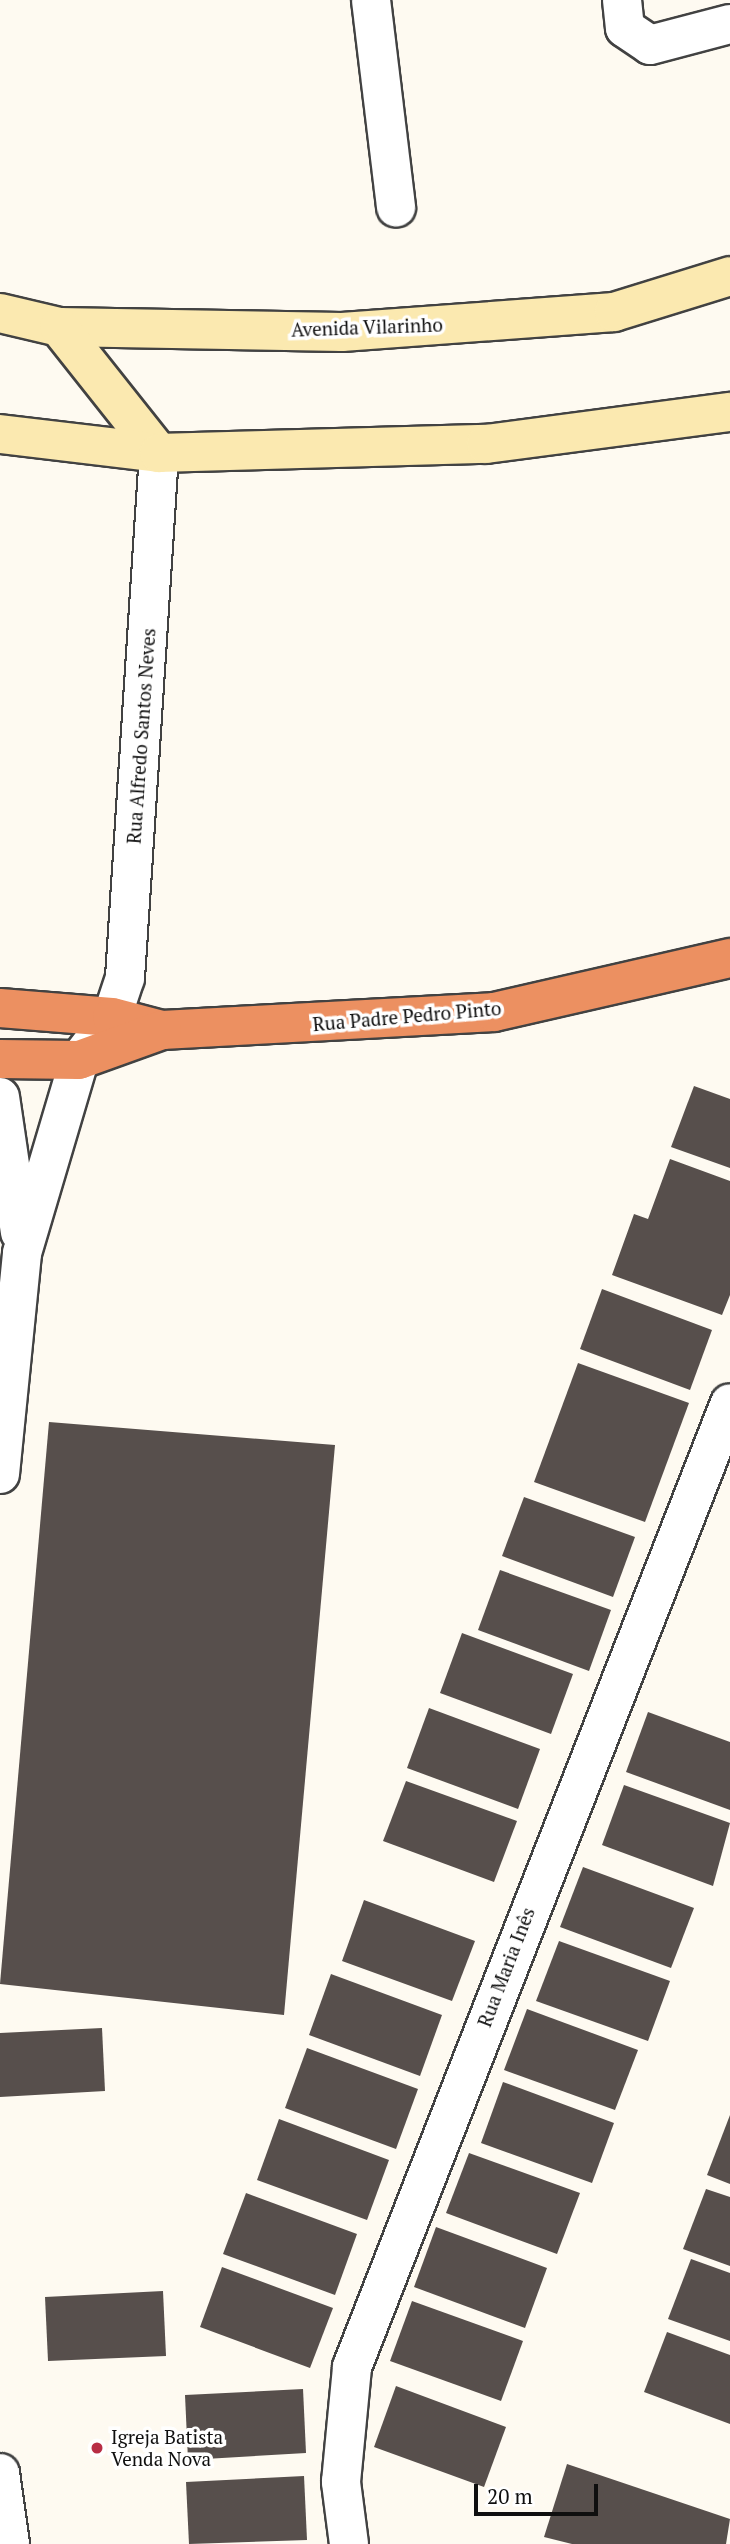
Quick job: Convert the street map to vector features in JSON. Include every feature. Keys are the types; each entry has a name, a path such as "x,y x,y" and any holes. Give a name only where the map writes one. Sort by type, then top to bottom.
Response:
{"highway":[{"name":"Rua Padre Pedro Pinto","path":"0,1059 79,1060 162,1030 494,1012 730,958"},
{"name":"Rua Padre Pedro Pinto","path":"0,1008 112,1017 162,1030"}],"main road":[{"name":"Avenida Vilarinho","path":"0,313 59,327 342,332 614,312 730,276"},
{"path":"59,327 159,453"},
{"path":"0,434 159,453 486,444 730,412"}],"street":[{"path":"371,0 396,208"},
{"path":"622,0 625,28 650,45 730,24"},
{"name":"Rua Alfredo Santos Neves","path":"79,1060 112,1017 125,978 159,453"},
{"path":"0,1474 22,1253 79,1060"},
{"path":"0,1097 22,1253"},
{"name":"Rua Maria Inês","path":"349,2544 341,2482 352,2367 730,1403"},
{"path":"0,2473 10,2544"}],"building":[{"path":"694,1086 730,1099 730,1168 671,1147"},
{"path":"670,1159 730,1181 730,1295 722,1315 612,1275 634,1214 648,1219"},
{"path":"602,1289 712,1330 690,1390 580,1349"},
{"path":"578,1363 689,1403 645,1522 534,1482"},
{"path":"49,1422 335,1445 284,2015 0,1984"},
{"path":"524,1497 635,1537 613,1597 502,1556"},
{"path":"500,1570 611,1610 589,1671 478,1630"},
{"path":"462,1633 573,1674 551,1734 440,1693"},
{"path":"429,1708 540,1749 518,1809 407,1768"},
{"path":"648,1712 730,1742 730,1810 626,1772"},
{"path":"406,1781 517,1821 494,1882 383,1841"},
{"path":"624,1785 730,1823 713,1886 602,1845"},
{"path":"583,1867 694,1908 671,1968 560,1927"},
{"path":"364,1900 475,1941 452,2001 342,1961"},
{"path":"559,1941 670,1981 648,2041 536,2001"},
{"path":"331,1974 442,2015 420,2076 309,2035"},
{"path":"527,2009 638,2050 615,2110 504,2070"},
{"path":"102,2028 105,2091 0,2097 0,2033"},
{"path":"307,2048 418,2089 396,2149 285,2108"},
{"path":"503,2082 614,2123 592,2183 481,2143"},
{"path":"730,2115 730,2184 707,2175"},
{"path":"279,2119 389,2160 367,2220 257,2180"},
{"path":"469,2153 580,2193 557,2254 446,2213"},
{"path":"706,2189 730,2197 730,2266 683,2249"},
{"path":"246,2193 357,2234 335,2295 223,2254"},
{"path":"436,2227 547,2268 525,2328 414,2287"},
{"path":"691,2259 730,2273 730,2341 668,2319"},
{"path":"222,2267 333,2308 310,2368 200,2327"},
{"path":"163,2291 166,2356 48,2361 45,2297"},
{"path":"412,2301 523,2341 501,2401 390,2361"},
{"path":"667,2332 730,2355 730,2424 644,2392"},
{"path":"396,2386 506,2427 484,2487 374,2447"},
{"path":"303,2389 306,2453 188,2460 185,2395"},
{"path":"567,2464 730,2519 726,2544 572,2544 544,2537"},
{"path":"304,2476 307,2540 189,2544 186,2482"}],"place":[{"name":"Igreja Batista Venda Nova","path":"97,2448"}]}
